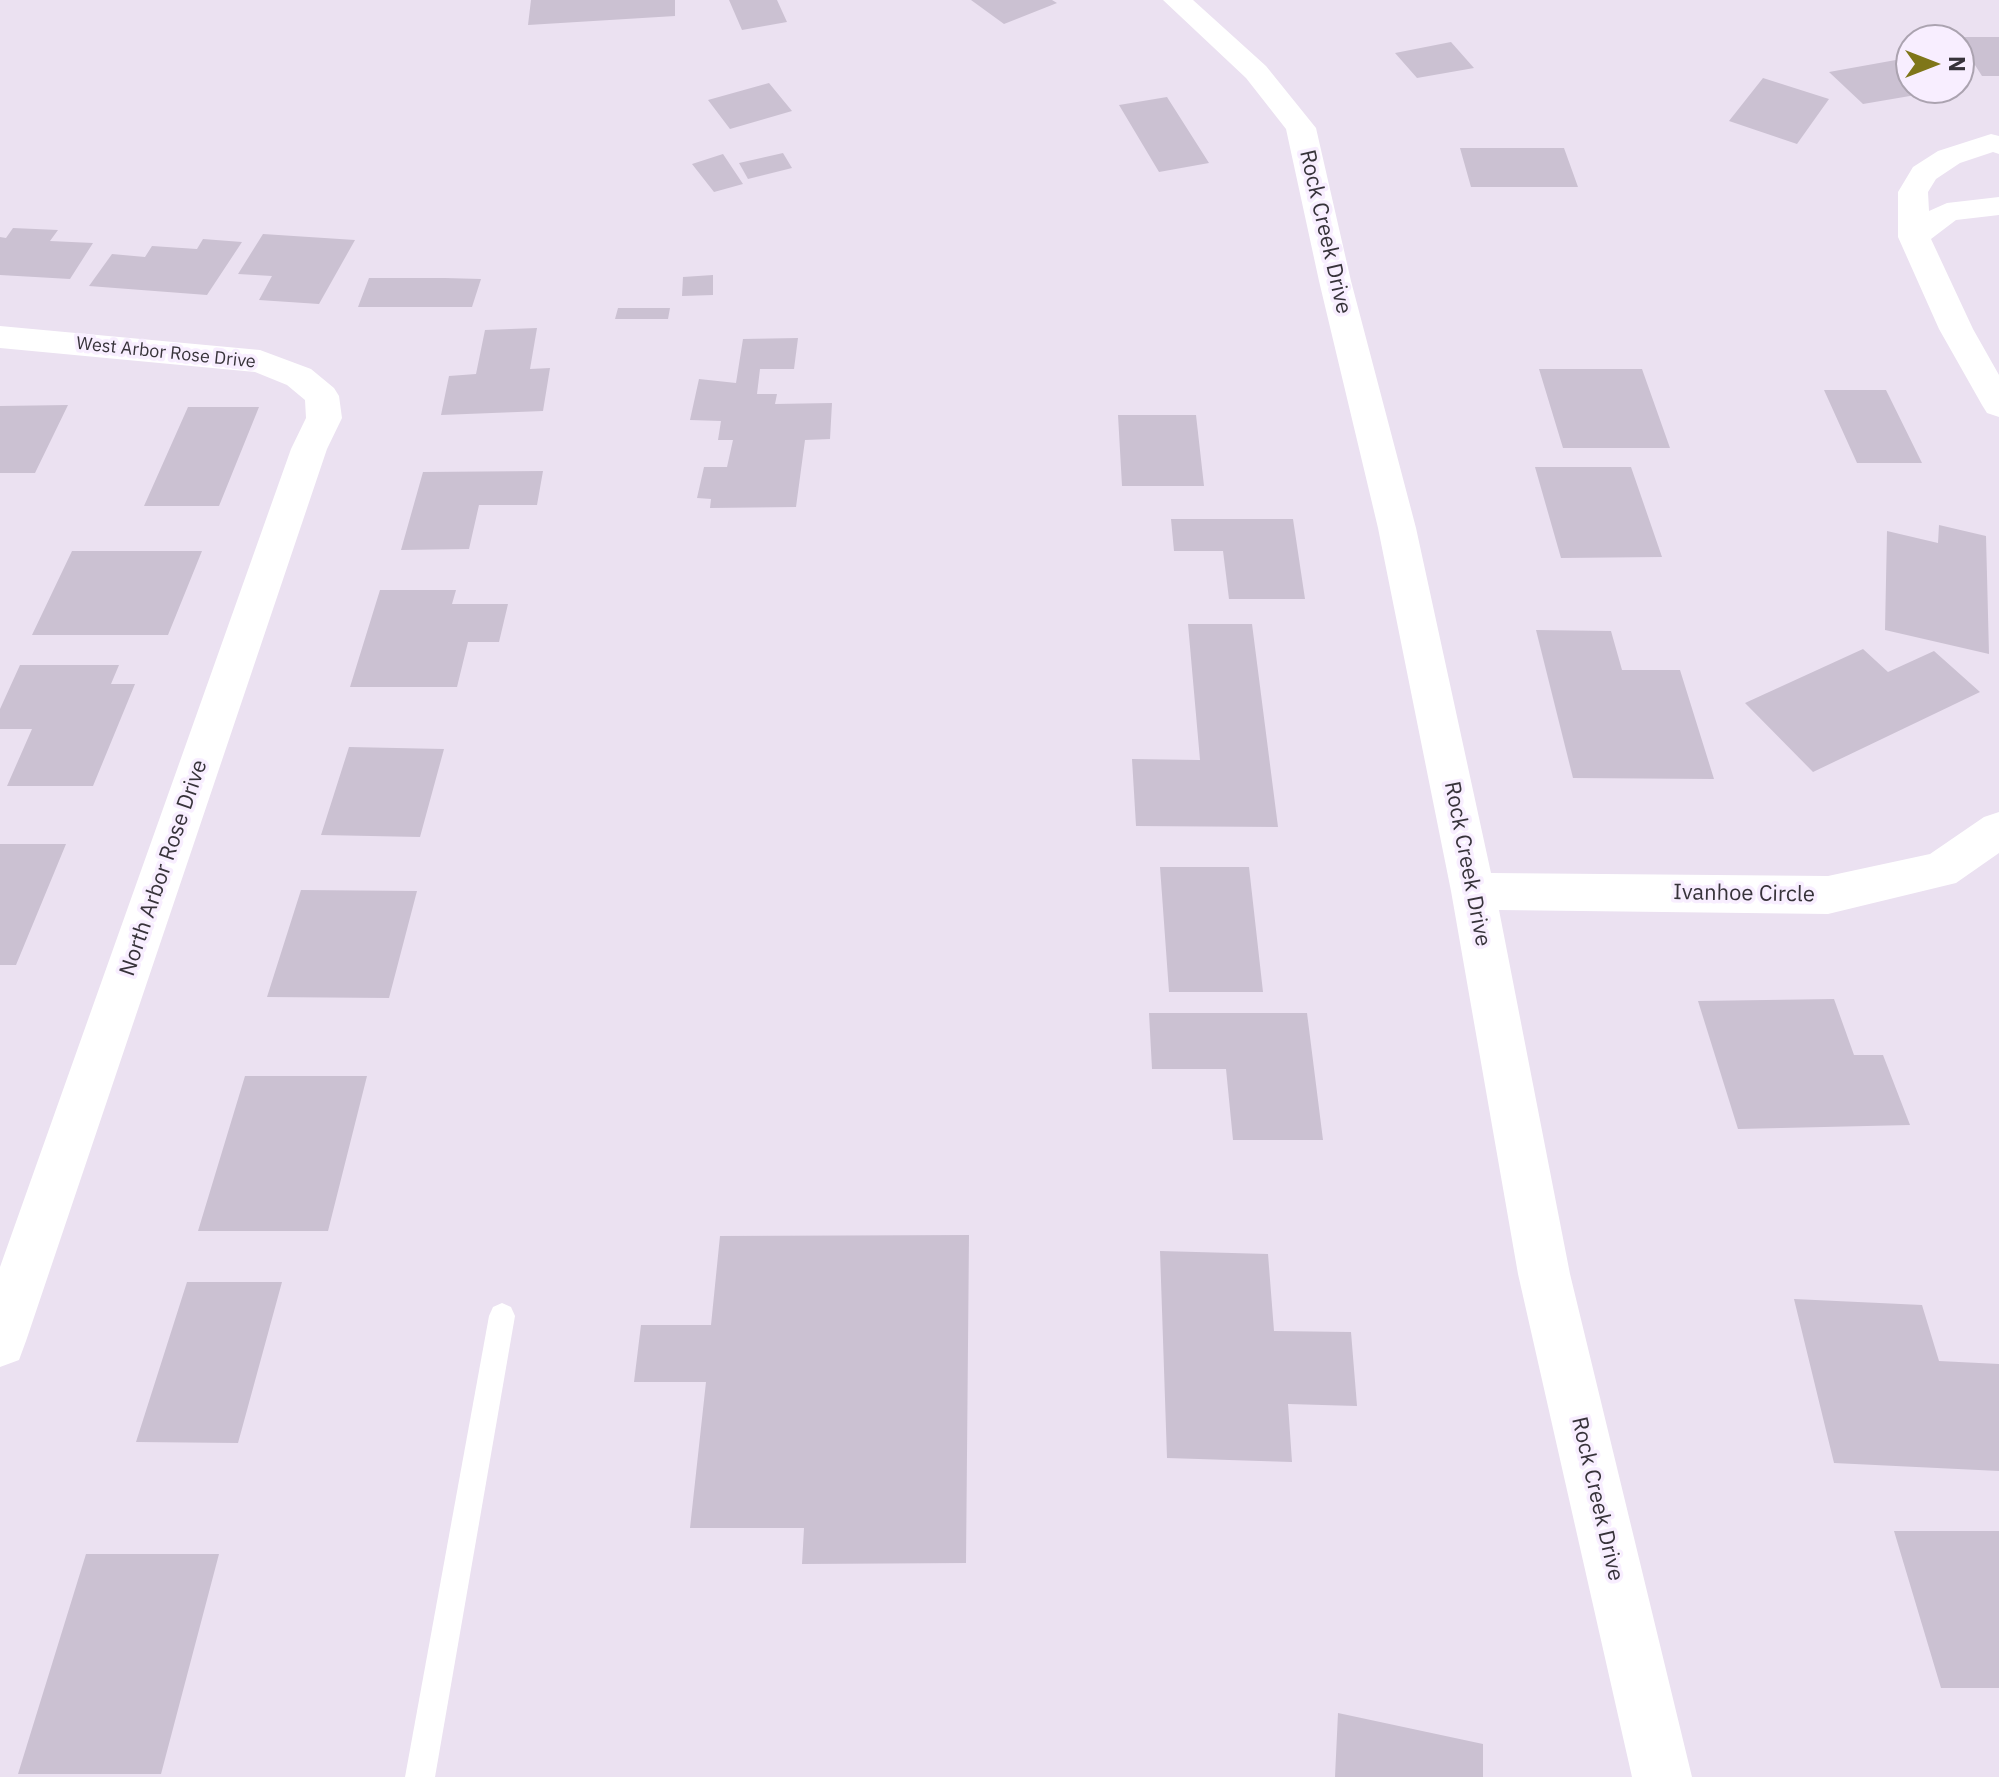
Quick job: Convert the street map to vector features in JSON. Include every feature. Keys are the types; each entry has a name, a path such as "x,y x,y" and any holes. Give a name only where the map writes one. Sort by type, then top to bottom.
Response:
{"street":[{"name":"Rock Creek Drive","path":"1177,0 1256,72 1301,128 1335,281 1397,528 1473,891 1544,1274 1662,1777"},
{"path":"1999,145 1991,143 1949,157 1924,173 1913,192 1914,237 1956,329 1999,405"},
{"path":"1914,237 1947,212 1999,206"},
{"name":"West Arbor Rose Drive","path":"0,337 260,361 299,377 322,396"},
{"name":"North Arbor Rose Drive","path":"0,1341 309,449 324,418 322,396"},
{"name":"Ivanhoe Circle","path":"1473,891 1828,895 1941,870 1999,830"}],"lane":[{"path":"420,1777 502,1316"}],"building":[{"path":"531,0 675,0 675,16 528,25"},
{"path":"729,0 777,0 787,22 742,30"},
{"path":"971,0 1052,0 1057,3 1004,24"},
{"path":"1975,37 1999,37 1999,76 1982,76 1975,65"},
{"path":"1451,42 1474,68 1417,78 1395,53"},
{"path":"1895,60 1895,99 1863,104 1829,72"},
{"path":"1763,78 1829,99 1797,144 1729,121"},
{"path":"769,83 792,111 730,129 708,100"},
{"path":"1167,97 1209,163 1159,172 1119,105"},
{"path":"1460,148 1564,148 1578,187 1471,187"},
{"path":"783,153 792,168 748,179 739,163"},
{"path":"723,154 743,184 714,192 692,164"},
{"path":"13,228 58,230 50,241 93,243 70,279 0,275 0,237 6,238"},
{"path":"263,234 355,240 319,304 259,300 272,276 238,274"},
{"path":"203,239 242,242 207,295 89,286 112,254 145,257 152,246 197,249"},
{"path":"713,275 713,295 682,296 683,277"},
{"path":"369,278 481,279 472,307 358,307"},
{"path":"618,308 670,308 668,319 615,319"},
{"path":"537,328 530,369 550,368 543,411 441,415 449,376 476,374 485,330"},
{"path":"798,338 794,369 760,369 757,394 777,394 775,404 832,403 830,439 805,440 796,507 710,508 711,499 697,498 704,467 727,467 733,440 718,440 721,421 690,420 699,379 736,383 743,339"},
{"path":"1539,369 1642,369 1670,448 1563,448"},
{"path":"1824,390 1886,390 1922,463 1857,463"},
{"path":"68,405 35,473 0,473 0,406"},
{"path":"188,407 259,407 219,506 144,506"},
{"path":"1118,415 1196,415 1204,486 1122,486"},
{"path":"1535,467 1631,467 1662,557 1561,558"},
{"path":"543,471 537,505 479,505 469,549 401,550 423,472"},
{"path":"1171,519 1293,519 1305,599 1229,599 1223,551 1174,551"},
{"path":"1939,525 1986,536 1989,654 1885,630 1887,531 1938,543"},
{"path":"72,551 202,551 168,635 32,635"},
{"path":"380,590 456,590 452,604 508,604 499,642 468,642 457,687 350,687"},
{"path":"1188,624 1252,624 1278,827 1136,826 1132,759 1200,760"},
{"path":"1536,630 1611,631 1622,670 1680,670 1714,779 1573,778"},
{"path":"1863,649 1888,672 1934,651 1980,692 1813,772 1745,703"},
{"path":"20,665 119,665 111,684 135,684 93,786 7,786 32,729 0,729 0,709"},
{"path":"349,747 444,749 420,837 321,835"},
{"path":"0,844 66,844 16,965 0,965"},
{"path":"1160,867 1249,867 1263,992 1169,992"},
{"path":"301,890 417,891 389,998 267,997"},
{"path":"1834,999 1854,1055 1883,1055 1910,1125 1738,1129 1698,1001"},
{"path":"1149,1013 1307,1013 1323,1140 1233,1140 1226,1069 1152,1069"},
{"path":"245,1076 367,1076 328,1231 198,1231"},
{"path":"969,1235 966,1563 802,1564 804,1528 690,1528 706,1382 634,1382 641,1325 711,1325 720,1236"},
{"path":"1160,1251 1268,1254 1274,1331 1351,1332 1357,1406 1288,1404 1292,1462 1167,1458"},
{"path":"187,1282 282,1282 238,1443 136,1442"},
{"path":"1794,1299 1922,1305 1939,1361 1999,1364 1999,1471 1834,1463"},
{"path":"1894,1531 1999,1531 1999,1688 1941,1688"},
{"path":"86,1554 219,1554 161,1774 18,1774"},
{"path":"1338,1713 1483,1744 1483,1777 1335,1777"}]}
